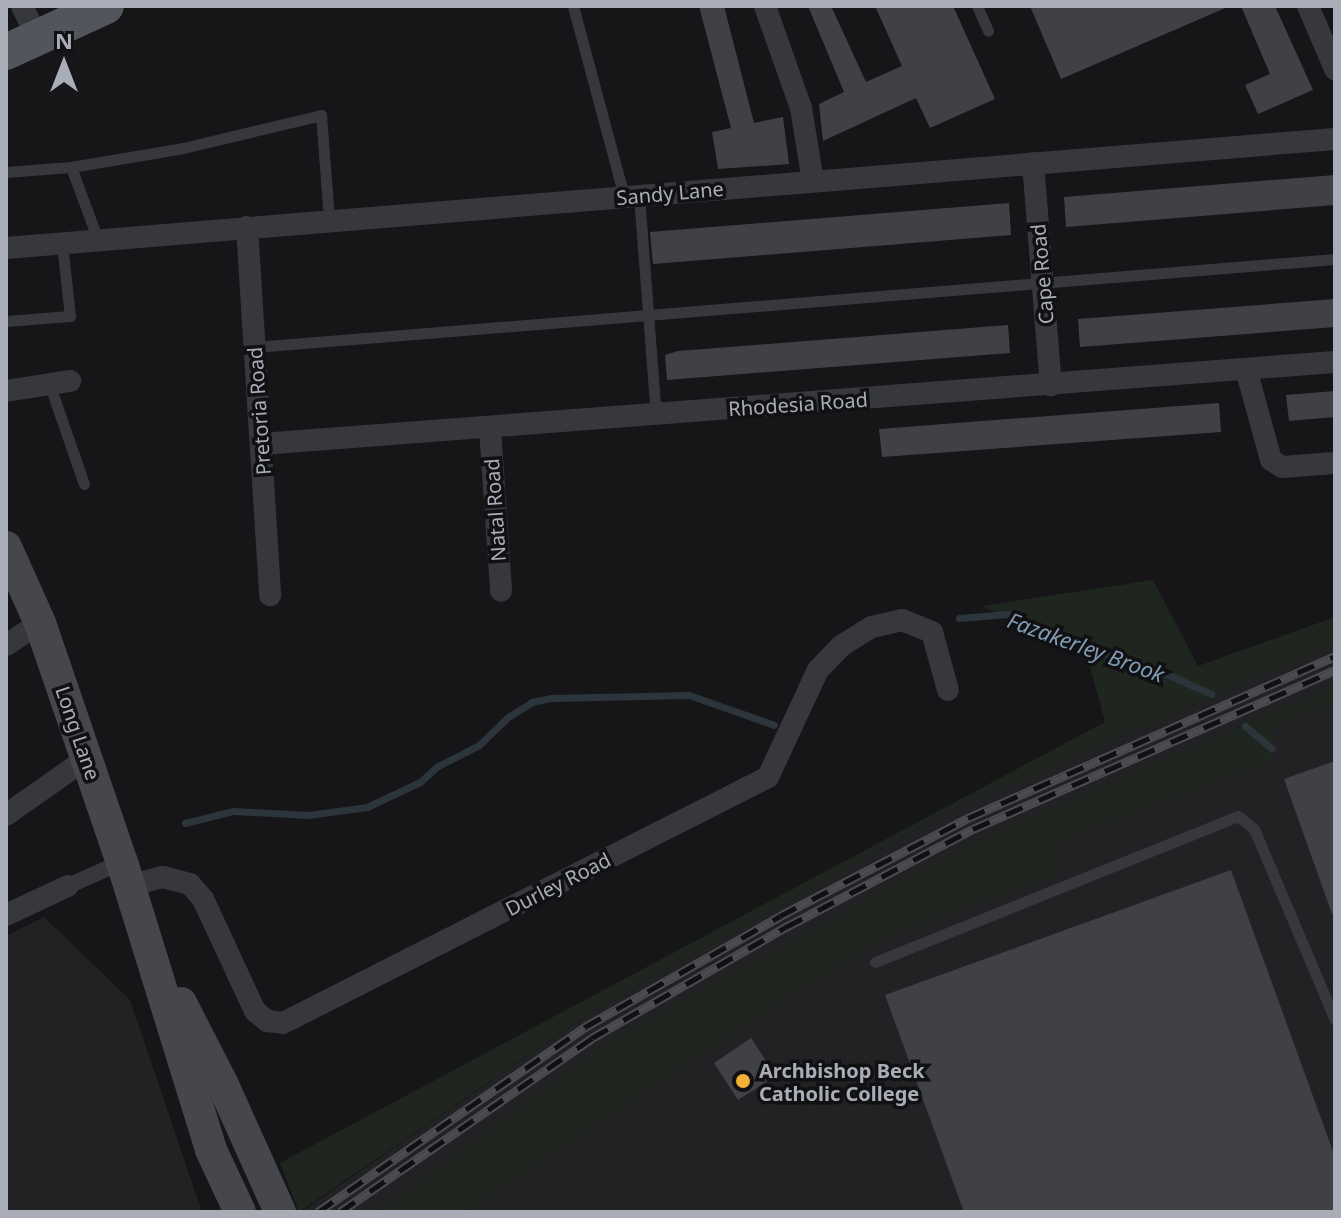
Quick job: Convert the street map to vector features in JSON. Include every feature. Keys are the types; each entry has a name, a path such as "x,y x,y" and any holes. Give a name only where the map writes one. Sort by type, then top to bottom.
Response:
{"main road":[{"path":"22,32 106,6"},
{"name":"Long Lane","path":"6,547 40,623 126,874 211,1150 240,1212"},
{"name":"Long Lane","path":"140,922 223,1085 280,1212"}],"street":[{"path":"765,6 801,108 813,181"},
{"path":"1308,6 1335,69"},
{"name":"Sandy Lane","path":"6,248 1335,139"},
{"name":"Cape Road","path":"1033,163 1051,385"},
{"name":"Pretoria Road","path":"247,227 270,595"},
{"name":"Rhodesia Road","path":"261,444 1335,362"},
{"path":"1246,369 1271,460 1282,467 1335,463"},
{"path":"6,391 60,382"},
{"name":"Natal Road","path":"490,428 501,591"},
{"name":"Durley Road","path":"126,874 163,877 190,884 203,899 255,1011 267,1021 283,1023 768,777 818,670 841,646 872,627 902,620 932,632 948,690"},
{"path":"6,645 40,623"},
{"path":"6,815 87,758"},
{"path":"6,915 68,886 126,874"}],"lane":[{"path":"573,6 631,196 648,314 656,415"},
{"path":"977,6 988,31"},
{"path":"6,172 71,167 183,148 321,115 329,220"},
{"path":"71,167 98,240"},
{"path":"6,321 70,316 62,243"},
{"path":"255,347 1335,259"},
{"path":"60,382 84,484"},
{"path":"875,962 1238,816 1254,829 1335,1020"}],"shaded area":[{"path":"1153,580 1198,666 1335,617 1335,643 951,810 591,1012 299,1212 280,1163 1105,722 1086,651 981,606"},
{"path":"1335,643 1335,685 968,845 605,1043 379,1212 301,1212 591,1012 951,810"},
{"path":"1335,685 1335,702 1276,726 1271,760 1058,840 1054,877 891,933 765,1011 464,1212 379,1212 605,1043 968,845"},
{"path":"1335,702 1335,1212 464,1212 765,1011 891,933 1053,877 1058,840 1270,760 1276,726"},
{"path":"44,917 130,1000 202,1212 6,1212 6,936"}],"building":[{"path":"699,6 724,6 754,123 783,117 789,164 718,169 712,132 731,128"},
{"path":"808,6 831,6 866,82 902,66 875,6 953,6 995,99 930,128 916,98 823,141 819,104 844,92"},
{"path":"1030,6 1230,6 1061,79"},
{"path":"1241,6 1275,6 1313,90 1258,114 1245,85 1270,74"},
{"path":"1335,175 1335,205 1066,227 1064,197"},
{"path":"1009,203 1011,235 653,264 650,232"},
{"path":"1335,299 1335,327 1080,347 1078,319"},
{"path":"1008,325 1010,353 667,380 665,355 678,351"},
{"path":"1335,391 1335,417 1289,421 1286,395"},
{"path":"1219,403 1221,432 882,457 879,429"},
{"path":"1335,761 1335,913 1332,914 1284,779"},
{"path":"1231,870 1335,1157 1335,1212 964,1212 885,995"},
{"path":"751,1038 776,1076 738,1100 714,1063"}],"waterway":[{"name":"Fazakerley Brook","path":"959,618 1008,614 1103,653 1151,667 1211,694"},
{"name":"Fazakerley Brook","path":"185,823 233,811 308,815 367,807 420,782 438,766 479,745 508,717 532,702 551,698 689,695 774,725"},
{"name":"Fazakerley Brook","path":"1245,726 1272,749"}],"railway":[{"path":"318,1212 585,1027 780,916 968,818 1335,656"},
{"path":"340,1212 592,1038 786,927 973,829 1335,670"}],"place":[{"name":"Archbishop Beck Catholic College","path":"743,1081"}]}
